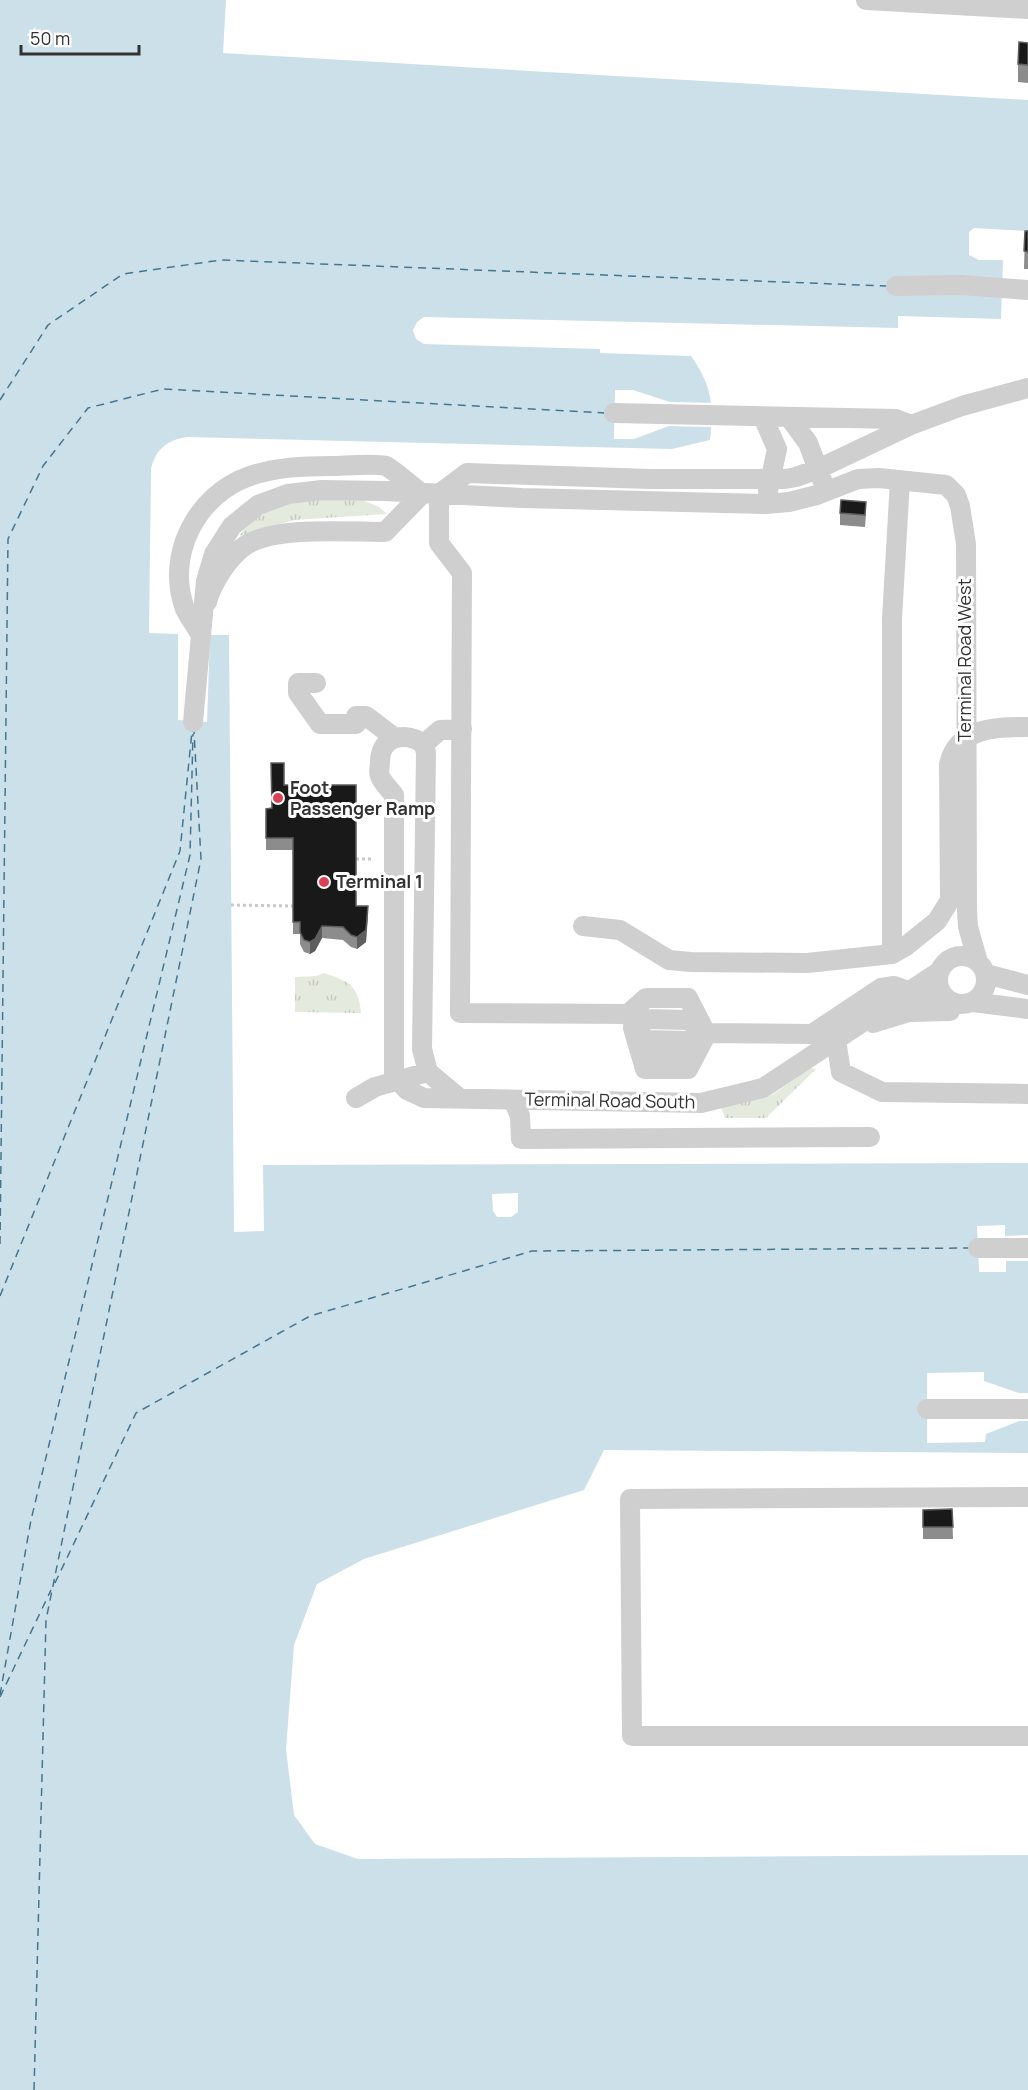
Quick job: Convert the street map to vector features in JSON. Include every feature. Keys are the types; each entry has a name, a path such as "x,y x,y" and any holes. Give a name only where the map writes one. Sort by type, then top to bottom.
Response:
{"street":[{"path":"866,0 1028,9"},
{"path":"896,286 961,285 1028,290"},
{"path":"199,632 211,589 228,563 246,545 265,537 292,532 385,532 430,494 467,473 771,480 796,477 911,425 962,406 1028,388"},
{"path":"615,413 896,419 911,425"},
{"path":"763,417 777,448 765,504"},
{"path":"789,417 808,443 826,491"},
{"path":"199,632 185,608 180,583 180,557 186,534 198,514 230,486 273,469 310,466 385,466 430,494 439,543 462,573 460,1013 637,1016 688,1020 706,1033"},
{"name":"Terminal Road West","path":"199,632 193,722 206,581 214,554 232,526 258,505 288,494 322,490 385,491 765,504 789,502 858,479 900,480 946,485 957,495 965,535 967,919 982,968"},
{"path":"892,954 892,619 900,480"},
{"path":"316,683 298,683 298,693 320,724 356,724 356,716 366,716 395,738"},
{"path":"583,926 620,930 669,960 691,962 807,963 892,954 938,921 950,900 949,764 951,755 965,740 987,728 1028,727"},
{"path":"424,744 440,730 462,729"},
{"path":"398,1080 394,1076 394,795 380,776 380,752 387,742 395,738 416,739 424,744 426,753 422,1048 428,1072 459,1098"},
{"path":"394,921 424,922"},
{"path":"964,1003 941,993 939,986 940,971 944,964 957,956 972,957 982,968 1028,985"},
{"path":"645,1054 706,1033 812,1034 880,988 894,986 936,1001 964,1003 984,990 982,968"},
{"name":"Terminal Road South","path":"398,1080 407,1090 424,1098 701,1103 763,1088 940,971"},
{"path":"645,1054 637,1016 646,998 688,998 706,1033"},
{"name":"Terminal Road South","path":"843,1035 909,1012 957,1010 964,1003 1028,1008"},
{"path":"637,1016 645,1054"},
{"path":"645,1054 688,1069 706,1033"},
{"path":"843,1035 841,1071 882,1092 1028,1094"},
{"path":"356,1098 375,1087 428,1072"},
{"path":"513,1100 519,1116 521,1139 870,1137"},
{"path":"978,1248 1028,1248"},
{"path":"927,1409 1028,1409"},
{"path":"1028,1497 630,1498 632,1736 1028,1736"}],"path":[{"path":"356,859 373,859"},
{"path":"231,905 292,906"}],"green space":[{"path":"360,499 379,507 387,514 294,520 239,536 264,513 278,507 310,501"},
{"path":"324,973 351,985 358,996 361,1013 295,1012 295,977 316,976"},
{"path":"810,1068 816,1069 766,1118 725,1118 721,1107 772,1095"}],"water":[{"path":"0,0 226,0 223,53 1028,100 1028,231 974,228 969,232 969,255 979,260 1003,260 1001,319 898,316 898,328 424,317 417,322 413,330 416,339 424,344 600,349 600,353 691,356 703,377 710,396 712,416 710,440 672,449 187,437 174,440 159,451 151,469 149,633 178,634 178,720 207,722 210,635 229,635 234,1232 264,1231 263,1165 1028,1163 1028,1235 1005,1236 1005,1225 977,1226 979,1272 1006,1272 1006,1261 1028,1261 1028,1393 1019,1393 984,1381 984,1372 927,1373 927,1443 985,1442 986,1434 1019,1421 1028,1421 1028,1453 604,1450 584,1490 364,1559 317,1584 294,1645 286,1749 294,1815 315,1844 358,1859 1028,1855 1028,2090 0,2090"}],"pier":[{"path":"615,390 633,390 670,402 715,403 714,427 669,426 634,439 614,439"},
{"path":"518,1193 518,1212 511,1217 497,1217 493,1211 492,1194"}],"building":[{"path":"1019,42 1028,43 1028,65 1018,64"},
{"path":"1025,231 1028,231 1028,252 1024,251"},
{"path":"841,500 866,502 865,515 840,513"},
{"name":"Terminal 1","path":"271,763 284,763 284,785 356,785 356,906 368,906 366,930 357,937 351,935 343,927 322,926 315,939 310,942 304,940 300,932 300,922 293,922 293,838 266,838 266,809 272,808"},
{"path":"952,1509 953,1527 923,1527 923,1510"}],"ferry route":[{"path":"0,400 48,325 123,274 221,260 886,286"},
{"path":"0,1244 8,539 43,466 88,408 163,389 605,413"},
{"path":"0,1296 180,851 192,731"},
{"path":"34,2090 46,1620 201,859 194,731"},
{"path":"0,1695 31,1520 190,855 193,734"},
{"path":"55,1583 136,1413 310,1316 532,1251 970,1248"},
{"path":"0,1697 51,1590"}],"place":[{"name":"Foot Passenger Ramp","path":"278,798"},
{"name":"Terminal 1","path":"324,882"}]}
